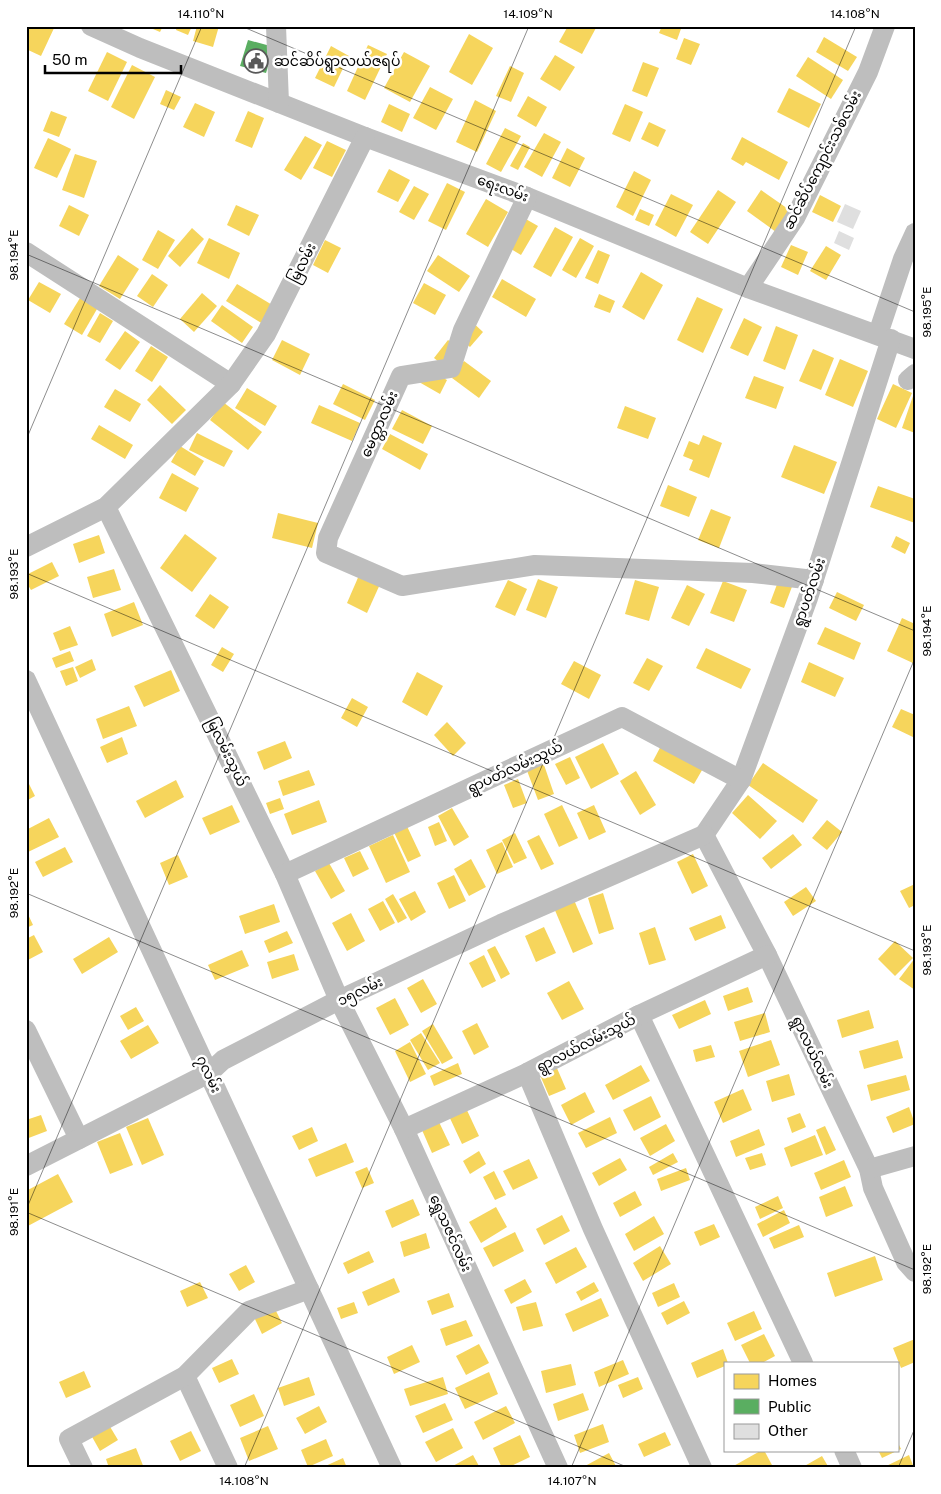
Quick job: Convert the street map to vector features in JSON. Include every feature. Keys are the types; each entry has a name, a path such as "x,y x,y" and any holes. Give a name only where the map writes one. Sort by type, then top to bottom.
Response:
{"street":[{"name":"ရေးလမ်း","path":"91,26 140,48 364,137 527,197 748,288 915,349"},
{"path":"276,26 279,103"},
{"name":"ဆင်ဆိပ်ကျောင်းသစ်လမ်း","path":"748,288 794,218 868,72 885,26"},
{"name":"မြလမ်း","path":"26,547 106,507 231,384 266,334 364,137"},
{"name":"မေတ္တာလမ်း","path":"527,197 463,330 451,368 401,376 328,538 326,553 402,586 535,565 753,573 814,580"},
{"name":"ရွာပတ်လမ်း","path":"704,835 741,780 814,580 884,337 902,259 915,233"},
{"path":"640,243 640,253 743,298 848,338"},
{"path":"26,252 231,384"},
{"name":"မြလမ်းသွယ်","path":"106,507 286,874 340,1000"},
{"name":"၇လမ်း","path":"26,680 392,1468"},
{"name":"ရွာပတ်လမ်းသွယ်","path":"286,874 622,717 741,780"},
{"name":"၁၅လမ်း","path":"26,1166 209,1072 223,1060 340,1000 501,924 704,835"},
{"name":"ရွာလယ်လမ်း","path":"704,835 768,955 869,1169 872,1188 906,1262 915,1272"},
{"name":"ရွာလယ်လမ်းသွယ်","path":"404,1129 527,1073 639,1015 768,955"},
{"name":"ရွှေသဇင်လမ်း","path":"340,1000 404,1129 558,1468"},
{"path":"639,1015 803,1362"},
{"path":"26,1030 79,1139"},
{"path":"527,1073 593,1229 702,1468"},
{"path":"869,1169 915,1156"},
{"path":"83,1468 69,1439 185,1376 249,1311 309,1289"},
{"path":"185,1376 228,1468"},
{"path":"845,1452 852,1468"}],"building: Homes":[{"path":"28,26 55,26 41,56 26,49 26,31"},
{"path":"146,26 163,26 160,32"},
{"path":"177,26 192,26 188,35 176,30"},
{"path":"197,26 219,26 213,47 193,41"},
{"path":"568,26 597,26 582,54 559,42"},
{"path":"662,26 682,26 677,40 659,33"},
{"path":"469,34 493,48 472,85 449,72"},
{"path":"824,37 857,57 848,71 816,52"},
{"path":"684,38 700,44 691,65 676,59"},
{"path":"368,45 387,54 365,100 347,91"},
{"path":"331,46 349,56 334,87 315,78"},
{"path":"107,52 127,62 108,101 88,91"},
{"path":"404,52 430,66 410,102 384,88"},
{"path":"555,55 575,67 560,91 540,79"},
{"path":"808,57 843,80 831,99 796,76"},
{"path":"643,62 659,68 647,97 632,91"},
{"path":"132,65 155,77 134,119 111,107"},
{"path":"510,66 524,73 511,102 496,96"},
{"path":"430,87 453,99 436,130 413,118"},
{"path":"789,88 821,104 809,128 777,112"},
{"path":"166,90 181,97 174,110 160,104"},
{"path":"528,96 547,107 536,127 517,116"},
{"path":"475,100 496,111 477,152 456,142"},
{"path":"195,103 215,112 204,137 183,127"},
{"path":"389,104 410,114 402,132 381,122"},
{"path":"625,104 643,112 630,142 612,134"},
{"path":"51,111 67,117 59,137 43,131"},
{"path":"248,111 264,118 252,148 235,141"},
{"path":"649,122 666,130 658,147 641,139"},
{"path":"505,128 521,136 501,172 486,164"},
{"path":"544,133 561,142 542,177 524,167"},
{"path":"305,136 322,145 301,180 284,170"},
{"path":"742,137 788,162 779,180 746,162 743,166 731,159"},
{"path":"48,138 71,149 57,178 34,168"},
{"path":"327,141 346,150 332,177 313,168"},
{"path":"523,143 530,147 518,170 510,166"},
{"path":"567,148 585,158 570,187 552,178"},
{"path":"75,154 97,161 84,198 62,190"},
{"path":"389,169 410,180 398,202 377,192"},
{"path":"634,171 651,180 633,216 616,207"},
{"path":"447,183 465,192 446,230 428,221"},
{"path":"414,186 429,194 414,220 399,212"},
{"path":"718,190 736,202 708,244 690,232"},
{"path":"761,190 791,211 776,232 747,211"},
{"path":"671,194 693,205 676,237 655,225"},
{"path":"820,195 841,206 833,222 812,212"},
{"path":"486,199 508,212 488,247 466,234"},
{"path":"69,205 89,215 79,236 59,226"},
{"path":"236,205 259,215 249,236 227,225"},
{"path":"640,209 654,215 649,226 635,220"},
{"path":"517,214 538,226 521,255 501,243"},
{"path":"555,227 573,237 551,277 533,267"},
{"path":"192,228 204,239 180,267 168,256"},
{"path":"158,230 175,240 158,269 142,260"},
{"path":"209,238 240,253 229,279 197,263"},
{"path":"580,238 594,246 576,278 562,270"},
{"path":"325,240 341,248 328,273 313,265"},
{"path":"791,245 808,252 798,275 781,267"},
{"path":"826,246 841,255 826,280 810,271"},
{"path":"598,250 610,255 598,284 585,278"},
{"path":"118,255 139,269 120,299 99,286"},
{"path":"438,255 470,276 459,292 427,271"},
{"path":"641,272 663,285 644,320 622,307"},
{"path":"152,274 168,285 153,307 137,296"},
{"path":"502,279 536,299 526,317 492,297"},
{"path":"39,282 61,294 50,313 28,300"},
{"path":"424,283 446,295 435,315 413,303"},
{"path":"237,284 274,306 263,324 226,301"},
{"path":"202,293 217,306 194,332 180,319"},
{"path":"599,294 615,301 610,313 594,307"},
{"path":"697,297 723,309 703,353 677,340"},
{"path":"80,298 97,309 82,335 64,324"},
{"path":"222,305 253,327 242,343 211,321"},
{"path":"100,313 113,321 100,343 87,336"},
{"path":"744,318 762,327 748,356 730,348"},
{"path":"469,319 483,332 470,347 456,335"},
{"path":"776,326 798,335 785,370 763,361"},
{"path":"125,331 140,342 120,370 105,360"},
{"path":"282,340 310,354 300,375 272,360"},
{"path":"448,340 463,351 449,370 434,358"},
{"path":"151,346 168,357 152,382 135,371"},
{"path":"813,349 834,358 821,390 799,381"},
{"path":"840,359 868,371 853,407 825,395"},
{"path":"464,361 491,381 479,398 452,378"},
{"path":"427,369 447,380 440,394 419,382"},
{"path":"754,376 784,387 776,409 745,398"},
{"path":"343,384 375,400 365,420 333,404"},
{"path":"893,384 912,393 896,428 877,419"},
{"path":"160,385 186,410 172,424 147,400"},
{"path":"247,388 277,406 265,426 235,408"},
{"path":"115,389 141,404 130,422 104,407"},
{"path":"915,393 915,433 902,428"},
{"path":"223,402 262,432 248,450 210,420"},
{"path":"319,405 360,423 352,441 311,423"},
{"path":"625,406 656,418 648,439 617,428"},
{"path":"402,410 432,426 423,444 392,429"},
{"path":"99,425 133,445 125,459 91,439"},
{"path":"197,433 233,451 224,467 189,450"},
{"path":"390,434 428,454 420,470 382,449"},
{"path":"703,435 722,443 709,478 689,470 693,460 683,456 689,441 699,445"},
{"path":"794,445 837,462 824,494 781,477"},
{"path":"180,446 204,461 195,476 171,462"},
{"path":"172,473 199,488 186,512 159,498"},
{"path":"668,485 697,497 689,517 660,506"},
{"path":"878,486 915,499 915,523 870,507"},
{"path":"711,509 731,517 719,548 698,540"},
{"path":"278,513 318,523 312,548 272,538"},
{"path":"185,534 217,558 192,592 160,568"},
{"path":"99,535 105,553 79,563 73,544"},
{"path":"896,536 910,543 905,554 891,547"},
{"path":"52,562 59,576 31,590 26,582 26,575"},
{"path":"114,569 121,590 93,598 87,577"},
{"path":"360,573 381,582 367,613 347,603"},
{"path":"538,579 558,587 546,618 526,610"},
{"path":"779,579 793,584 784,608 770,603"},
{"path":"508,580 527,589 515,616 495,607"},
{"path":"635,580 659,587 649,621 625,614"},
{"path":"723,581 747,590 734,622 710,613"},
{"path":"687,585 705,594 689,626 671,618"},
{"path":"837,592 864,605 856,621 829,608"},
{"path":"210,594 229,607 214,629 195,616"},
{"path":"134,602 143,625 112,637 104,614"},
{"path":"902,618 915,624 915,664 887,651"},
{"path":"70,626 78,645 60,651 53,633"},
{"path":"825,627 861,643 854,660 817,644"},
{"path":"222,647 234,654 223,672 211,665"},
{"path":"706,648 751,669 741,689 696,668"},
{"path":"70,651 74,661 56,668 52,658"},
{"path":"647,658 663,666 649,691 633,683"},
{"path":"92,659 96,670 80,678 75,667"},
{"path":"574,661 601,675 589,699 561,684"},
{"path":"809,662 844,678 835,697 801,682"},
{"path":"73,667 78,681 66,686 60,671"},
{"path":"171,670 180,691 144,707 134,686"},
{"path":"417,672 443,686 427,716 402,702"},
{"path":"352,698 368,707 357,727 341,718"},
{"path":"129,706 137,726 103,739 96,719"},
{"path":"901,709 915,715 915,738 892,727"},
{"path":"447,722 466,743 453,756 434,735"},
{"path":"122,737 128,754 107,763 100,747"},
{"path":"285,741 292,758 264,770 257,752"},
{"path":"663,742 705,765 694,784 653,761"},
{"path":"603,743 619,774 591,789 575,757"},
{"path":"570,757 580,778 566,785 555,764"},
{"path":"543,762 554,794 538,800 526,768"},
{"path":"763,763 818,800 803,823 748,785"},
{"path":"309,770 315,785 283,796 278,781"},
{"path":"636,771 656,805 640,815 620,781"},
{"path":"26,778 35,796 26,801"},
{"path":"518,779 527,803 513,808 504,785"},
{"path":"176,780 184,797 145,818 136,801"},
{"path":"748,795 777,821 760,839 732,813"},
{"path":"280,798 284,809 270,814 266,803"},
{"path":"319,800 327,822 292,835 284,814"},
{"path":"232,805 240,822 210,835 202,818"},
{"path":"562,805 578,838 559,847 544,814"},
{"path":"594,805 606,832 589,840 577,813"},
{"path":"452,808 469,837 454,846 438,816"},
{"path":"49,818 59,837 26,853 26,830"},
{"path":"404,820 421,856 408,862 391,826"},
{"path":"827,820 842,832 827,850 812,838"},
{"path":"439,822 447,841 435,846 428,827"},
{"path":"515,833 527,858 514,864 502,840"},
{"path":"793,834 802,845 771,869 762,858"},
{"path":"393,835 410,872 386,883 369,846"},
{"path":"539,835 554,864 541,870 527,841"},
{"path":"502,842 513,867 497,874 486,850"},
{"path":"65,847 73,862 43,877 35,862"},
{"path":"360,851 369,869 353,877 344,858"},
{"path":"693,854 708,886 692,894 677,862"},
{"path":"178,855 188,877 169,885 160,863"},
{"path":"471,859 486,887 469,896 454,869"},
{"path":"329,863 345,891 331,899 315,871"},
{"path":"454,875 466,901 449,909 437,883"},
{"path":"915,884 915,905 909,908 900,891"},
{"path":"806,887 816,901 793,916 784,902"},
{"path":"415,891 426,912 411,921 399,899"},
{"path":"603,893 614,929 599,934 588,898"},
{"path":"393,894 407,918 398,923 385,899"},
{"path":"574,900 593,944 573,953 554,908"},
{"path":"383,901 395,923 380,931 368,909"},
{"path":"274,904 280,922 245,934 239,916"},
{"path":"26,910 33,925 26,928"},
{"path":"351,913 365,941 347,951 332,923"},
{"path":"721,915 726,928 695,941 689,928"},
{"path":"544,927 556,953 536,962 525,936"},
{"path":"655,927 666,960 649,965 639,933"},
{"path":"287,931 293,943 269,953 264,941"},
{"path":"34,935 43,952 26,961 26,939"},
{"path":"109,937 118,952 82,974 73,959"},
{"path":"895,941 913,958 895,976 878,959"},
{"path":"495,946 510,974 501,979 487,950"},
{"path":"242,950 249,966 215,980 208,965"},
{"path":"294,954 299,970 272,979 267,962"},
{"path":"484,955 496,981 482,988 469,963"},
{"path":"915,958 915,990 899,979"},
{"path":"423,979 437,1004 421,1013 407,988"},
{"path":"569,981 584,1009 562,1020 547,993"},
{"path":"748,987 753,1002 728,1011 723,996"},
{"path":"395,998 409,1025 390,1035 376,1008"},
{"path":"705,1000 711,1014 679,1029 672,1015"},
{"path":"136,1007 144,1021 128,1030 120,1016"},
{"path":"869,1010 874,1028 842,1038 837,1020"},
{"path":"765,1013 770,1032 740,1041 734,1022"},
{"path":"477,1023 489,1047 474,1055 462,1031"},
{"path":"433,1024 453,1058 442,1064 422,1031"},
{"path":"148,1025 159,1043 131,1059 120,1041"},
{"path":"421,1033 440,1063 428,1070 410,1040"},
{"path":"771,1040 780,1065 748,1077 739,1051"},
{"path":"898,1040 903,1058 864,1069 859,1051"},
{"path":"410,1042 426,1074 410,1082 395,1051"},
{"path":"711,1045 715,1057 696,1062 693,1050"},
{"path":"553,1059 566,1089 549,1096 536,1066"},
{"path":"458,1063 462,1074 434,1086 430,1076"},
{"path":"641,1065 650,1081 613,1100 605,1085"},
{"path":"789,1074 795,1095 772,1102 766,1081"},
{"path":"906,1075 910,1090 871,1101 867,1085"},
{"path":"743,1089 752,1110 723,1123 714,1102"},
{"path":"585,1092 595,1112 571,1125 561,1105"},
{"path":"651,1096 661,1117 634,1131 623,1110"},
{"path":"465,1106 479,1136 462,1144 448,1114"},
{"path":"909,1107 915,1124 893,1133 886,1117"},
{"path":"800,1113 806,1127 792,1133 787,1118"},
{"path":"41,1115 47,1131 26,1139 26,1120"},
{"path":"610,1117 617,1133 586,1148 578,1133"},
{"path":"148,1118 164,1155 142,1165 126,1127"},
{"path":"439,1122 450,1145 432,1153 422,1130"},
{"path":"666,1124 675,1141 650,1156 640,1138"},
{"path":"825,1126 836,1150 826,1155 816,1130"},
{"path":"312,1127 318,1141 299,1150 292,1136"},
{"path":"759,1129 765,1145 736,1157 730,1141"},
{"path":"120,1133 133,1165 110,1174 97,1142"},
{"path":"815,1135 823,1155 791,1167 784,1148"},
{"path":"346,1143 354,1162 316,1177 308,1159"},
{"path":"479,1151 486,1164 470,1174 463,1161"},
{"path":"673,1153 678,1162 653,1175 649,1167"},
{"path":"762,1153 766,1165 750,1170 745,1158"},
{"path":"620,1158 627,1170 599,1186 592,1173"},
{"path":"529,1159 538,1178 513,1190 503,1171"},
{"path":"844,1160 851,1177 821,1190 814,1173"},
{"path":"367,1167 374,1183 362,1188 355,1172"},
{"path":"686,1168 690,1180 661,1191 657,1179"},
{"path":"494,1171 506,1195 495,1200 483,1177"},
{"path":"58,1174 73,1202 26,1227 26,1191"},
{"path":"845,1186 853,1206 826,1217 819,1197"},
{"path":"635,1191 642,1205 620,1217 613,1203"},
{"path":"778,1196 783,1208 760,1219 755,1207"},
{"path":"413,1199 420,1215 392,1228 385,1211"},
{"path":"496,1207 507,1227 481,1243 469,1222"},
{"path":"784,1210 790,1223 763,1237 757,1224"},
{"path":"562,1215 570,1231 544,1245 536,1229"},
{"path":"654,1216 664,1234 634,1251 625,1234"},
{"path":"714,1224 720,1237 700,1246 694,1232"},
{"path":"799,1225 804,1237 774,1249 769,1238"},
{"path":"515,1232 524,1251 493,1267 483,1248"},
{"path":"426,1233 430,1248 404,1257 400,1242"},
{"path":"660,1246 671,1264 643,1281 633,1263"},
{"path":"576,1247 587,1267 556,1284 545,1263"},
{"path":"369,1251 374,1262 348,1274 343,1263"},
{"path":"875,1256 883,1280 835,1297 827,1273"},
{"path":"246,1265 255,1282 239,1291 229,1274"},
{"path":"394,1278 400,1292 368,1306 362,1292"},
{"path":"525,1279 532,1292 511,1304 504,1290"},
{"path":"200,1282 208,1298 187,1307 180,1291"},
{"path":"594,1282 599,1291 581,1301 576,1292"},
{"path":"674,1283 680,1297 658,1307 652,1293"},
{"path":"449,1293 454,1307 432,1315 427,1301"},
{"path":"601,1298 609,1316 573,1332 565,1314"},
{"path":"684,1301 690,1313 667,1325 661,1313"},
{"path":"354,1302 358,1313 341,1319 337,1308"},
{"path":"536,1302 543,1326 523,1331 516,1307"},
{"path":"274,1307 282,1323 262,1334 254,1317"},
{"path":"754,1311 762,1329 735,1341 727,1323"},
{"path":"466,1320 473,1336 446,1346 440,1329"},
{"path":"764,1334 775,1356 764,1362 750,1362 741,1345"},
{"path":"915,1339 915,1362 901,1368 893,1348"},
{"path":"479,1344 489,1363 466,1375 456,1356"},
{"path":"412,1345 420,1362 394,1374 387,1357"},
{"path":"723,1349 728,1362 724,1362 724,1366 697,1378 691,1363"},
{"path":"232,1359 239,1374 219,1383 212,1368"},
{"path":"623,1360 629,1374 599,1387 594,1372"},
{"path":"571,1364 576,1385 546,1393 541,1371"},
{"path":"84,1371 91,1387 66,1398 59,1382"},
{"path":"489,1372 498,1394 465,1409 455,1388"},
{"path":"309,1377 315,1395 284,1406 278,1388"},
{"path":"443,1377 448,1394 410,1406 404,1389"},
{"path":"638,1377 643,1389 623,1398 618,1385"},
{"path":"583,1393 589,1410 558,1421 553,1404"},
{"path":"254,1394 264,1416 240,1427 230,1405"},
{"path":"445,1403 453,1420 423,1433 415,1416"},
{"path":"319,1406 327,1422 305,1434 296,1418"},
{"path":"506,1406 515,1423 483,1440 474,1422"},
{"path":"603,1424 609,1442 580,1453 574,1435"},
{"path":"109,1425 118,1440 100,1451 91,1435"},
{"path":"268,1426 278,1449 249,1461 240,1438"},
{"path":"453,1428 463,1448 436,1462 425,1442"},
{"path":"191,1431 201,1451 180,1461 170,1441"},
{"path":"665,1432 671,1445 644,1457 638,1444"},
{"path":"520,1435 530,1457 507,1468 502,1468 493,1448"},
{"path":"326,1439 333,1456 308,1467 301,1450"},
{"path":"136,1448 144,1468 109,1468 106,1459"},
{"path":"758,1452 765,1452 773,1467 730,1468"},
{"path":"879,1452 895,1452 882,1458"},
{"path":"609,1453 617,1468 586,1468 585,1466"},
{"path":"473,1455 480,1468 449,1468"},
{"path":"909,1455 914,1468 882,1468"},
{"path":"822,1456 829,1468 801,1468"},
{"path":"343,1458 347,1468 321,1468"}],"building: Public":[{"path":"248,40 274,47 266,73 240,66"}],"building: Other":[{"path":"845,204 861,211 853,229 837,222"},
{"path":"839,231 854,238 849,250 834,243"}],"place":[{"name":"ဆင်ဆိပ်ရွာလယ်ဇရပ်","path":"256,61"}]}
